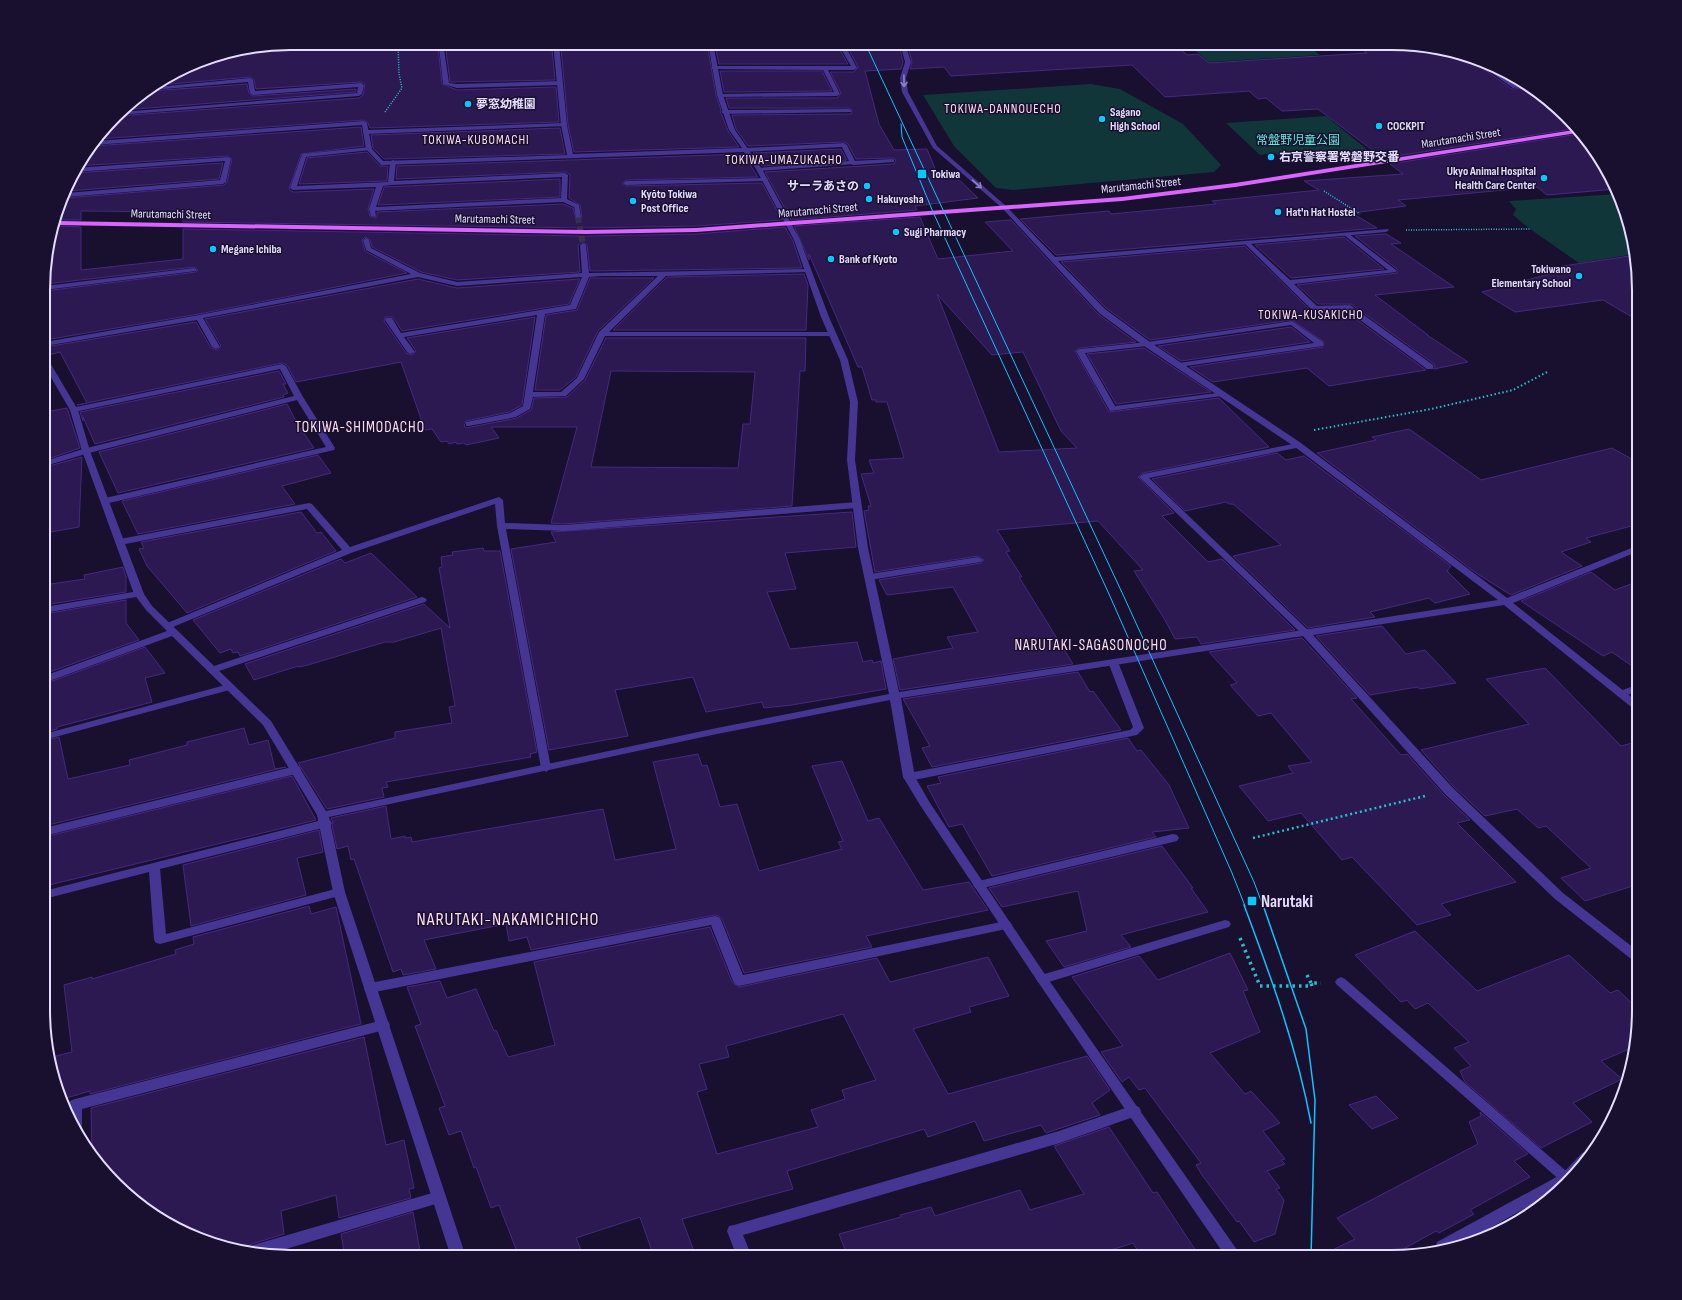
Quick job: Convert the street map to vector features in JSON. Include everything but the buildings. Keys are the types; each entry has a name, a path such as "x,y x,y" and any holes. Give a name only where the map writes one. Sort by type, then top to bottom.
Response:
{"main road":[{"name":"Marutamachi Street","path":"60,223 586,232 696,230 1129,198 1299,175 1572,132"}],"street":[{"path":"441,50 446,84 457,86 560,83"},
{"path":"557,50 564,125 570,156"},
{"path":"711,50 724,112 732,130 765,179 787,224 797,240 807,271 844,360 854,402 851,460 863,548 895,696 909,777 1042,979 1230,1250"},
{"path":"714,68 854,68 845,50"},
{"path":"904,50 908,62 903,78 905,92 935,147 1004,207 1102,311 1178,366 1298,445 1506,602 1632,703"},
{"path":"720,95 837,94 825,68"},
{"path":"1498,75 1515,87 1519,87"},
{"path":"128,113 359,94 361,85 253,93 250,80 159,88"},
{"path":"724,112 849,111"},
{"path":"101,143 364,123 369,149 381,163 746,150 844,144 853,163"},
{"path":"366,132 564,125"},
{"path":"369,149 304,155 293,188 565,175 564,200"},
{"path":"70,195 222,182 228,159 82,169"},
{"path":"759,169 892,161"},
{"path":"391,183 393,162"},
{"path":"626,183 765,179"},
{"path":"374,216 372,209 380,185"},
{"path":"372,209 564,200 577,206 578,217"},
{"path":"1053,259 1248,244 1386,230"},
{"path":"1289,282 1394,271 1346,234"},
{"path":"366,240 368,249 418,275 457,284 601,274 807,271"},
{"path":"1248,244 1315,308 1347,307 1430,367"},
{"path":"400,335 573,307 586,276 583,245"},
{"path":"50,287 194,270"},
{"path":"529,395 562,394 580,379 602,334 664,274"},
{"path":"50,343 199,317 418,275"},
{"path":"469,424 513,415 527,407 541,313"},
{"path":"199,317 216,346"},
{"path":"389,320 411,352"},
{"path":"1178,366 1320,344 1292,323 1147,344 1080,351 1113,410 1222,394"},
{"path":"602,334 832,334"},
{"path":"74,410 282,366 299,397 332,448 105,501"},
{"path":"50,369 74,410 86,451 139,594 149,608 267,723 324,819 339,892 457,1250"},
{"path":"50,462 86,451 299,397"},
{"path":"1298,445 1143,477 1305,632 1448,791 1560,896 1632,954"},
{"path":"50,678 171,629 348,551 499,500 501,526 546,768"},
{"path":"501,526 564,528 857,505"},
{"path":"120,542 308,506 348,551"},
{"path":"50,893 154,867 324,819 546,768 895,696 1506,602 1632,551"},
{"path":"870,577 978,560"},
{"path":"50,609 139,594"},
{"path":"212,670 422,600"},
{"path":"909,777 1133,733 1139,728 1113,662"},
{"path":"50,735 229,687"},
{"path":"1621,694 1632,690"},
{"path":"50,831 296,770"},
{"path":"979,885 1173,838"},
{"path":"154,867 160,940 339,892"},
{"path":"370,988 714,920 739,981 1006,925"},
{"path":"1042,979 1225,924"},
{"path":"1341,982 1565,1176"},
{"path":"75,1116 75,1105 383,1025"},
{"path":"742,1250 734,1231 1060,1137 1134,1111"},
{"path":"1450,1243 1554,1186"},
{"path":"265,1248 439,1197"}],"path":[{"path":"364,123 378,119 402,88 399,74 398,50"},
{"path":"1299,175 1386,230 1530,229"},
{"path":"1284,435 1431,409 1514,390 1549,371"},
{"path":"1253,838 1383,805 1448,791"},
{"path":"1225,924 1233,922 1260,986 1312,986 1311,983"},
{"path":"1307,975 1311,983"},
{"path":"1311,983 1341,982"}],"green space":[{"path":"1194,50 1313,50 1320,55 1209,62"},
{"path":"1091,84 1120,89 1183,124 1221,165 1214,172 1013,190 996,188 954,146 923,95"},
{"name":"常盤野児童公園","path":"1326,116 1369,151 1290,163 1275,153 1260,155 1226,123"},
{"path":"1612,194 1624,228 1629,255 1579,263 1530,229 1513,215 1516,209 1509,201"}],"tunnel":[{"path":"578,217 583,245"}],"tram line":[{"path":"868,50 1125,599 1254,882 1263,906"},
{"path":"901,124 902,137 933,212 1109,594 1232,873 1245,906"},
{"path":"1244,905 1291,1040 1311,1123"},
{"path":"1263,905 1306,1029 1315,1100 1311,1250"}],"place":[{"name":"夢窓幼稚園","path":"468,104"},
{"name":"Sagano High School","path":"1102,119"},
{"name":"COCKPIT","path":"1379,126"},
{"name":"右京警察署常磐野交番","path":"1271,157"},
{"name":"Tokiwa","path":"922,174"},
{"name":"Ukyo Animal Hospital Health Care Center","path":"1544,178"},
{"name":"サーラあさの","path":"867,186"},
{"name":"Hakuyosha","path":"869,199"},
{"name":"Kyōto Tokiwa Post Office","path":"633,201"},
{"name":"Hat'n Hat Hostel","path":"1278,212"},
{"name":"Sugi Pharmacy","path":"896,232"},
{"name":"Megane Ichiba","path":"213,249"},
{"name":"Bank of Kyoto","path":"831,259"},
{"name":"Tokiwano Elementary School","path":"1579,276"},
{"name":"Narutaki","path":"1252,901"}],"district":[{"name":"TOKIWA-DANNOUECHO","path":"1003,108"},
{"name":"TOKIWA-KUBOMACHI","path":"476,139"},
{"name":"TOKIWA-UMAZUKACHO","path":"784,159"},
{"name":"TOKIWA-KUSAKICHO","path":"1311,314"},
{"name":"TOKIWA-SHIMODACHO","path":"360,427"},
{"name":"NARUTAKI-SAGASONOCHO","path":"1091,645"},
{"name":"NARUTAKI-NAKAMICHICHO","path":"508,919"}]}
